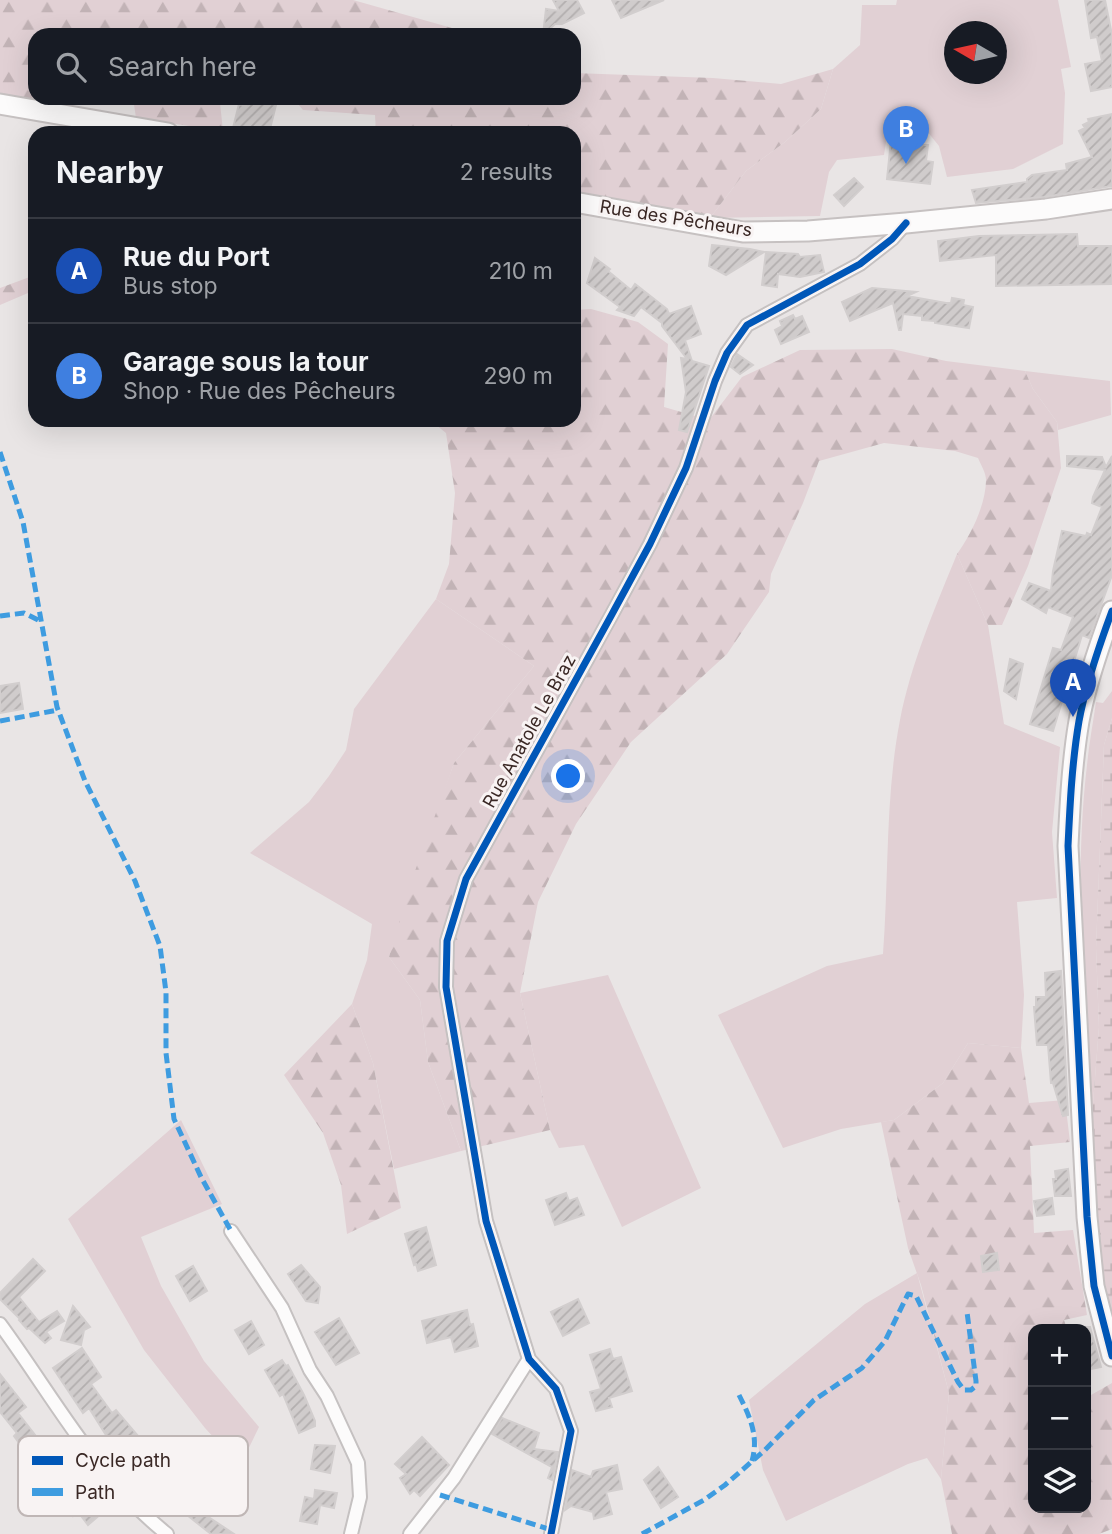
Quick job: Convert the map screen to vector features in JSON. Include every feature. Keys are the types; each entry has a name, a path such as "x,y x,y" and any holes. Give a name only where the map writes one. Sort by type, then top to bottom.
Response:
{"street":[{"path":"0,104 127,126"},
{"name":"Rue des Pêcheurs","path":"581,203 743,232 808,231 906,223 1046,209 1112,199"},
{"name":"Rue Anatole Le Braz","path":"529,1359 486,1221 446,987 446,942 466,879 650,544 686,468 727,353 747,325 860,264 892,239 906,223"},
{"path":"1112,611 1079,720 1071,785 1068,846 1087,1217 1094,1286 1112,1356"},
{"path":"231,1231 282,1308 310,1370 327,1396 358,1463 360,1497 351,1534"},
{"path":"0,1324 79,1436"},
{"path":"411,1534 454,1478 529,1359 556,1389 571,1431 551,1534"},
{"path":"144,1516 167,1534"}],"green space":[{"path":"0,0 353,0 452,28 28,28 28,102 0,95"},
{"path":"897,0 1058,0 1071,67 1061,69 1065,93 1063,144 1013,169 947,177 939,146 923,126 889,121 884,155 837,160 829,172 820,216 710,218 746,171 785,142 821,109 833,69 860,45 862,5 896,5"},
{"path":"833,69 821,109 785,142 746,171 710,218 581,193 581,126 376,126 375,115 303,110 299,105 581,105 581,73 713,78 781,84"},
{"path":"42,105 59,105 59,109"},
{"path":"134,105 220,105 222,126 190,126 136,118"},
{"path":"28,278 28,293 0,305 0,288"},
{"path":"591,309 638,322 668,344 664,407 709,420 742,377 800,350 892,349 946,361 1025,371 1033,389 1057,422 1061,468 1028,566 1002,625 988,625 957,554 981,509 986,477 978,458 955,451 884,443 819,461 771,574 769,592 727,654 631,742 576,824 538,902 520,993 550,1130 461,1151 428,1062 420,1000 389,957 411,882 454,763 534,666 436,599 449,564 455,493 446,433 439,427 581,427 581,310"},
{"path":"1025,371 1110,381 1111,415 1058,430 1057,422 1033,389"},
{"path":"957,554 988,625 1004,724 1060,747 1052,832 1057,898 1017,902 1024,995 1021,1048 968,1043 943,1083 894,1120 841,1129 783,1148 718,1015 827,966 883,954 892,778 900,720 917,657"},
{"path":"436,599 534,666 454,763 389,957 420,1000 428,1062 461,1151 394,1169 373,1063 352,1004 367,960 372,924 250,853 309,802 329,776 346,750 354,709"},
{"path":"1112,691 1112,718 1104,745 1096,948 1099,1027 1091,1129 1082,947 1083,810 1096,702 1103,703"},
{"path":"1112,718 1112,1327 1102,1266 1091,1129 1099,1027 1096,948 1104,745"},
{"path":"608,975 701,1188 622,1227 584,1145 559,1148 550,1130 520,993"},
{"path":"352,1004 373,1063 401,1208 347,1234 341,1185 323,1133 284,1075"},
{"path":"968,1043 1021,1048 1029,1103 1065,1100 1070,1142 1030,1146 1034,1233 1073,1230 1087,1315 1064,1320 1065,1324 1028,1324 1028,1513 1091,1513 1091,1395 1112,1383 1112,1529 1099,1534 952,1534 941,1479 949,1393 921,1285 908,1248 881,1122 894,1120 943,1083"},
{"path":"181,1120 222,1204 141,1237 161,1286 204,1361 259,1427 248,1450 248,1436 212,1436 144,1350 68,1219"},
{"path":"917,1273 949,1393 941,1479 927,1458 908,1464 786,1521 763,1470 749,1400 865,1304"}],"building":[{"path":"553,0 577,0 584,13 562,24 544,28 546,9 559,11"},
{"path":"612,0 664,0 621,18"},
{"path":"1085,0 1105,0 1112,35 1112,87 1091,91 1085,64 1102,61 1097,37 1091,38"},
{"path":"239,105 276,105 271,126 234,126"},
{"path":"1112,114 1112,186 1044,197 976,203 972,190 1027,182 1032,175 1067,170 1066,164 1092,157 1079,131 1085,128 1083,125 1089,122 1088,119"},
{"path":"892,130 920,132 918,145 928,145 926,161 933,162 930,184 887,179"},
{"path":"854,178 863,187 844,206 834,195"},
{"path":"1077,234 1078,246 1112,246 1112,284 996,286 996,255 940,261 938,241 979,236"},
{"path":"712,245 764,252 726,275 709,266"},
{"path":"766,252 798,254 800,257 820,255 824,272 800,277 778,274 777,287 762,285"},
{"path":"595,258 631,290 635,284 667,309 669,314 691,306 701,334 685,340 692,361 709,366 687,432 679,430 686,392 681,358 687,359 662,323 641,307 634,316 617,310 620,307 587,283"},
{"path":"872,288 916,292 907,296 946,303 951,303 952,298 964,300 963,305 973,307 969,328 935,323 922,320 922,316 903,314 899,330 893,303 850,321 842,302"},
{"path":"793,315 795,319 802,316 809,332 781,344 775,330 782,326 780,321"},
{"path":"737,354 753,365 740,374 731,367"},
{"path":"1067,456 1102,457 1106,467 1112,456 1112,575 1089,638 1082,635 1053,731 1030,724 1053,648 1061,650 1073,617 1048,607 1046,613 1022,599 1029,583 1051,591 1062,531 1091,535 1102,507 1092,503 1093,497 1105,470 1067,466"},
{"path":"1010,659 1023,664 1016,699 1004,691"},
{"path":"19,683 23,709 0,713 0,686"},
{"path":"1061,971 1068,1115 1063,1116 1051,1083 1048,1045 1037,1045 1034,1007 1036,997 1046,997 1045,973"},
{"path":"1068,1169 1071,1196 1055,1196 1055,1171"},
{"path":"566,1193 569,1201 577,1198 584,1215 555,1225 546,1200"},
{"path":"1052,1198 1054,1214 1037,1216 1034,1201"},
{"path":"426,1227 436,1265 418,1271 405,1234"},
{"path":"997,1253 999,1270 983,1272 981,1256"},
{"path":"33,1259 45,1271 19,1297 39,1322 57,1311 64,1321 46,1332 51,1338 45,1343 27,1329 0,1299 0,1293"},
{"path":"301,1265 320,1287 318,1303 306,1301 288,1274"},
{"path":"193,1266 207,1291 190,1301 176,1276"},
{"path":"578,1299 589,1323 563,1336 551,1312"},
{"path":"73,1306 90,1327 84,1330 81,1345 61,1340"},
{"path":"467,1310 478,1346 455,1352 451,1337 427,1343 422,1321"},
{"path":"339,1318 359,1353 336,1365 315,1332"},
{"path":"251,1321 264,1345 249,1354 235,1330"},
{"path":"1091,1331 1101,1367 1091,1369"},
{"path":"82,1348 101,1377 91,1384 112,1413 116,1410 138,1436 107,1436 89,1408 83,1413 53,1368"},
{"path":"610,1349 613,1359 621,1357 632,1391 609,1398 612,1407 596,1411 590,1392 601,1389 590,1355"},
{"path":"282,1360 288,1365 315,1421 315,1426 299,1433 283,1394 280,1396 265,1370"},
{"path":"0,1374 26,1407 18,1413 36,1436 18,1436 18,1441 14,1436 17,1433 0,1412"},
{"path":"502,1418 539,1433 534,1449 558,1452 552,1480 548,1478 552,1467 492,1434"},
{"path":"422,1437 449,1465 420,1496 414,1490 410,1494 400,1478 406,1474 395,1464"},
{"path":"315,1445 335,1446 330,1473 311,1469"},
{"path":"617,1465 622,1489 606,1492 612,1514 594,1519 593,1512 571,1506 565,1510 572,1470 591,1477 593,1471"},
{"path":"658,1467 678,1497 661,1508 644,1480"},
{"path":"315,1490 337,1493 334,1508 320,1505 317,1524 300,1521 305,1497 314,1499"},
{"path":"81,1516 98,1516 88,1525"},
{"path":"188,1516 207,1516 234,1534 211,1534"}],"marked path":[{"path":"0,452 23,522 57,707 85,781 135,881 160,946 166,992 166,1053 174,1119 201,1177 231,1231"},
{"path":"0,616 24,613 40,621"},
{"path":"0,721 58,710 57,707"},
{"path":"642,1534 704,1500 725,1485 765,1450 814,1400 862,1368 885,1341 908,1294 916,1296 958,1382 964,1390 971,1390 976,1386 976,1381 967,1312"},
{"path":"739,1395 754,1435 752,1461"},
{"path":"440,1495 552,1530"}],"cycle path":[{"path":"551,1534 571,1431 556,1389 529,1359 486,1221 446,987 447,941 466,879 650,544 686,468 727,353 747,325 860,264 892,239 906,223"},
{"path":"1112,611 1089,679 1079,721 1068,846 1087,1217 1094,1286 1112,1356"}],"place":[{"name":"Garage sous la tour","path":"906,164"},
{"name":"Rue du Port","path":"1073,717"}]}
